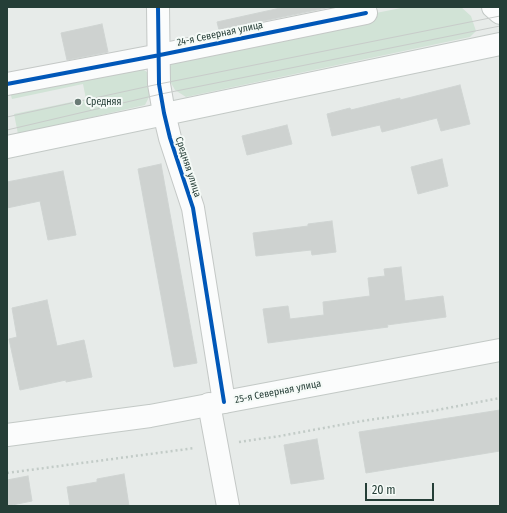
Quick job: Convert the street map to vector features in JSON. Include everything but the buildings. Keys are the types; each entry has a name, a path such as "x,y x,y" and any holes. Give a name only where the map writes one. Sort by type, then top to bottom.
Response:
{"main road":[{"name":"Средняя улица","path":"158,7 160,55 159,84 170,138 193,208 217,403 216,445 228,506"},
{"path":"493,7 500,13"},
{"name":"24-я Северная улица","path":"7,84 160,55 366,13"},
{"path":"7,147 500,44"},
{"name":"25-я Северная улица","path":"7,435 150,416 500,350"}],"path":[{"path":"7,473 280,436 362,421 432,411 500,398"}],"green space":[{"path":"406,7 461,7 471,16 476,31 470,37 186,97 175,90 166,74 169,63 366,15"},
{"path":"136,65 147,72 150,80 150,95 145,105 18,134 14,114 86,99 83,84 12,99 9,89"}],"tram line":[{"path":"7,117 159,84 500,16"},
{"path":"7,130 161,94 500,26"}],"cycle path":[{"path":"158,7 159,84 170,138 193,208 224,402"},
{"path":"7,84 160,55 366,13"}],"place":[{"name":"Средняя","path":"78,102"}]}
